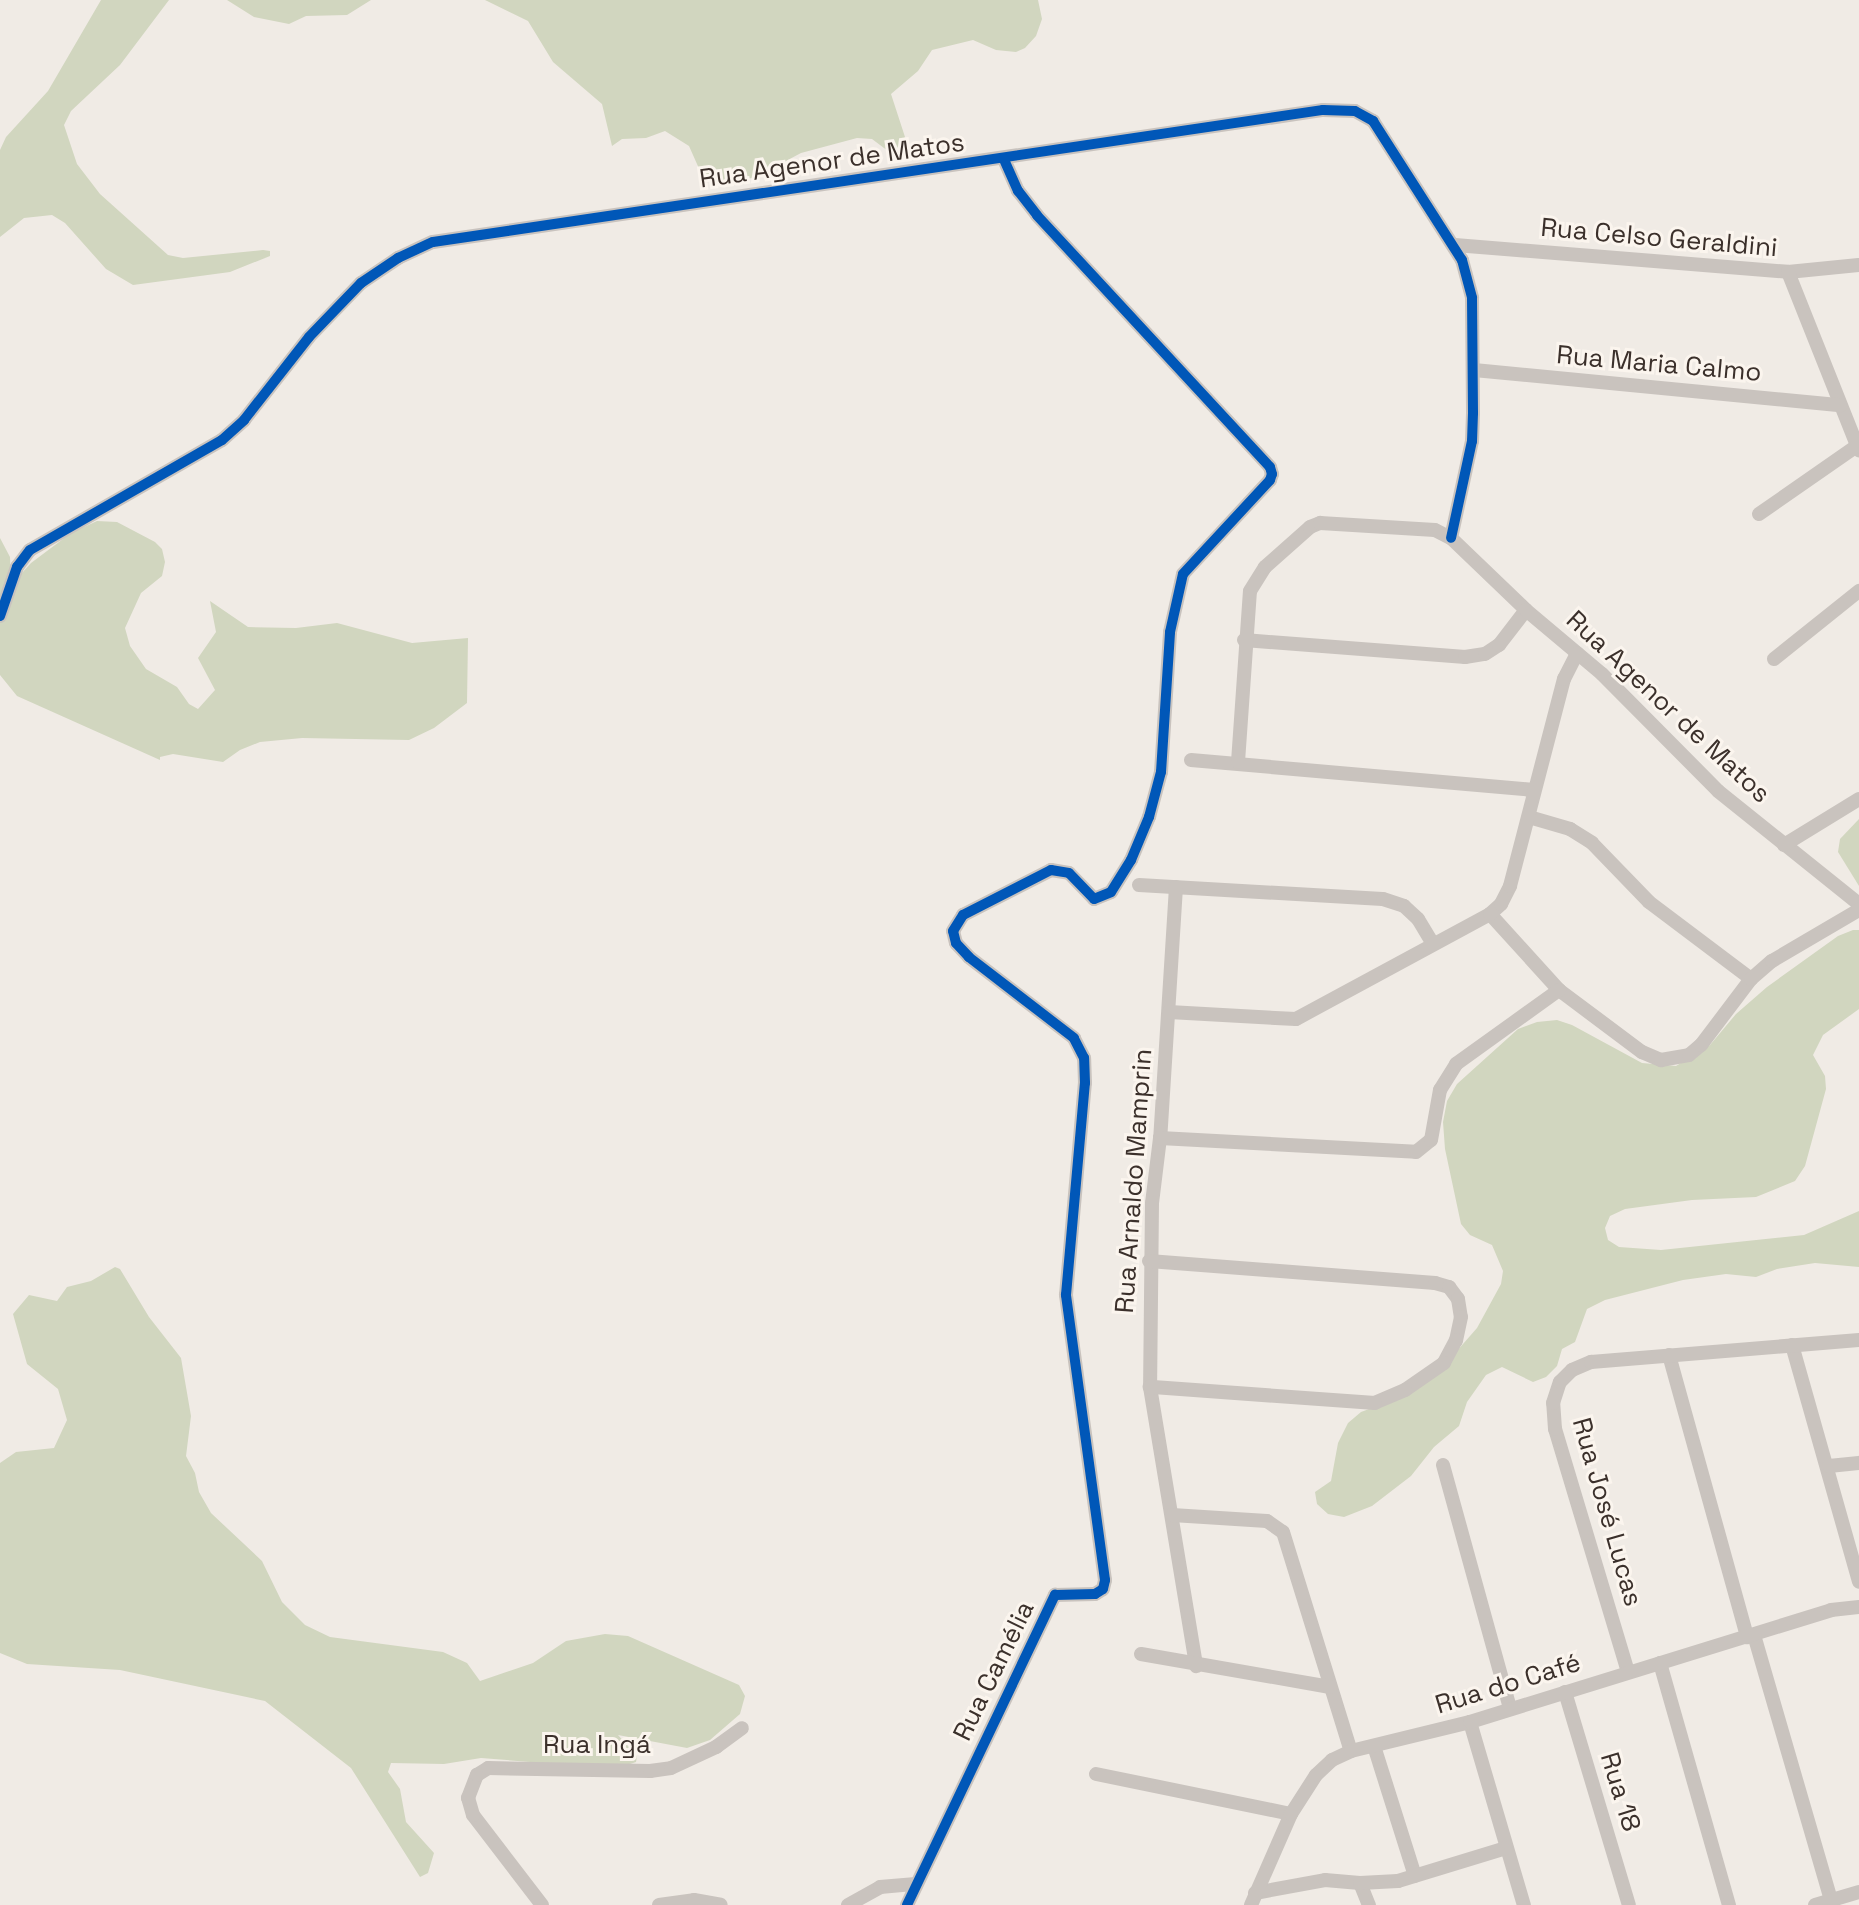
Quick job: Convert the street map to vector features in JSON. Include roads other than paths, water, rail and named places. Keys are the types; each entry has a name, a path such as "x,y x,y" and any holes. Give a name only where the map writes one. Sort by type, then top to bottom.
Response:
{"street":[{"name":"Rua Agenor de Matos","path":"0,616 17,567 30,550 222,440 244,420 309,337 361,283 398,258 433,242 1323,110 1355,111 1373,121 1400,168 1455,245 1472,298 1472,441 1451,538"},
{"name":"Rua Camélia","path":"907,1905 1055,1595 1095,1594 1103,1589 1104,1572 1066,1295 1085,1083 1084,1058 1074,1038 969,957 956,943 953,931 963,915 1051,870 1069,873 1094,899 1111,892 1143,832 1161,772 1168,647 1183,574 1270,480 1272,474 1270,467 1037,215 1018,191 1004,159"},
{"name":"Rua Celso Geraldini","path":"1455,245 1788,272 1859,265"},
{"path":"1759,514 1858,448 1788,272"},
{"name":"Rua Maria Calmo","path":"1474,370 1840,405"},
{"name":"Rua Agenor de Matos","path":"1238,762 1244,640 1250,591 1256,578 1310,527 1332,521 1425,528 1451,538 1526,610 1629,699 1718,791 1859,904"},
{"path":"1774,659 1859,591"},
{"path":"1244,640 1465,657 1485,654 1499,645 1526,610"},
{"path":"1169,1012 1296,1019 1490,914 1501,904 1510,886 1564,679 1577,653"},
{"path":"1191,760 1534,790"},
{"path":"1784,845 1859,799"},
{"path":"1529,817 1570,829 1592,843 1649,902 1751,979"},
{"path":"1139,885 1383,899 1404,906 1418,919 1433,944"},
{"name":"Rua Arnaldo Mamprin","path":"1176,887 1149,1261 1150,1387 1196,1666"},
{"path":"1490,914 1559,990 1642,1052 1661,1060 1680,1058 1701,1045 1751,979 1772,961 1859,910"},
{"path":"1160,1138 1416,1152 1431,1140 1440,1090 1456,1064 1559,990"},
{"path":"1149,1261 1435,1283 1449,1287 1458,1299 1461,1317 1456,1340 1444,1363 1405,1390 1375,1403 1150,1387"},
{"name":"Rua José Lucas","path":"1628,1672 1555,1429 1553,1403 1560,1382 1572,1370 1591,1362 1859,1340"},
{"path":"1792,1345 1829,1466 1859,1582"},
{"path":"1669,1355 1750,1636 1831,1900"},
{"path":"1829,1466 1859,1463"},
{"path":"1443,1465 1510,1709"},
{"path":"1172,1515 1267,1521 1277,1525 1286,1541 1351,1751"},
{"name":"Rua do Café","path":"1253,1899 1291,1814 1316,1775 1332,1760 1351,1751 1470,1722 1831,1610 1859,1607"},
{"path":"1141,1654 1330,1687"},
{"path":"1660,1663 1729,1905"},
{"name":"Rua 18","path":"1565,1692 1629,1905"},
{"path":"1470,1722 1524,1905"},
{"name":"Rua Ingá","path":"542,1905 473,1815 468,1798 471,1784 488,1768 650,1771 671,1768 716,1747 742,1728"},
{"path":"1374,1746 1415,1876"},
{"path":"1096,1774 1291,1814"},
{"path":"1253,1899 1325,1880 1360,1883 1398,1881 1506,1848"},
{"path":"1360,1883 1369,1905"},
{"path":"848,1905 880,1887 916,1884"},
{"path":"1815,1905 1859,1892"},
{"path":"659,1905 694,1900 721,1905"}]}
